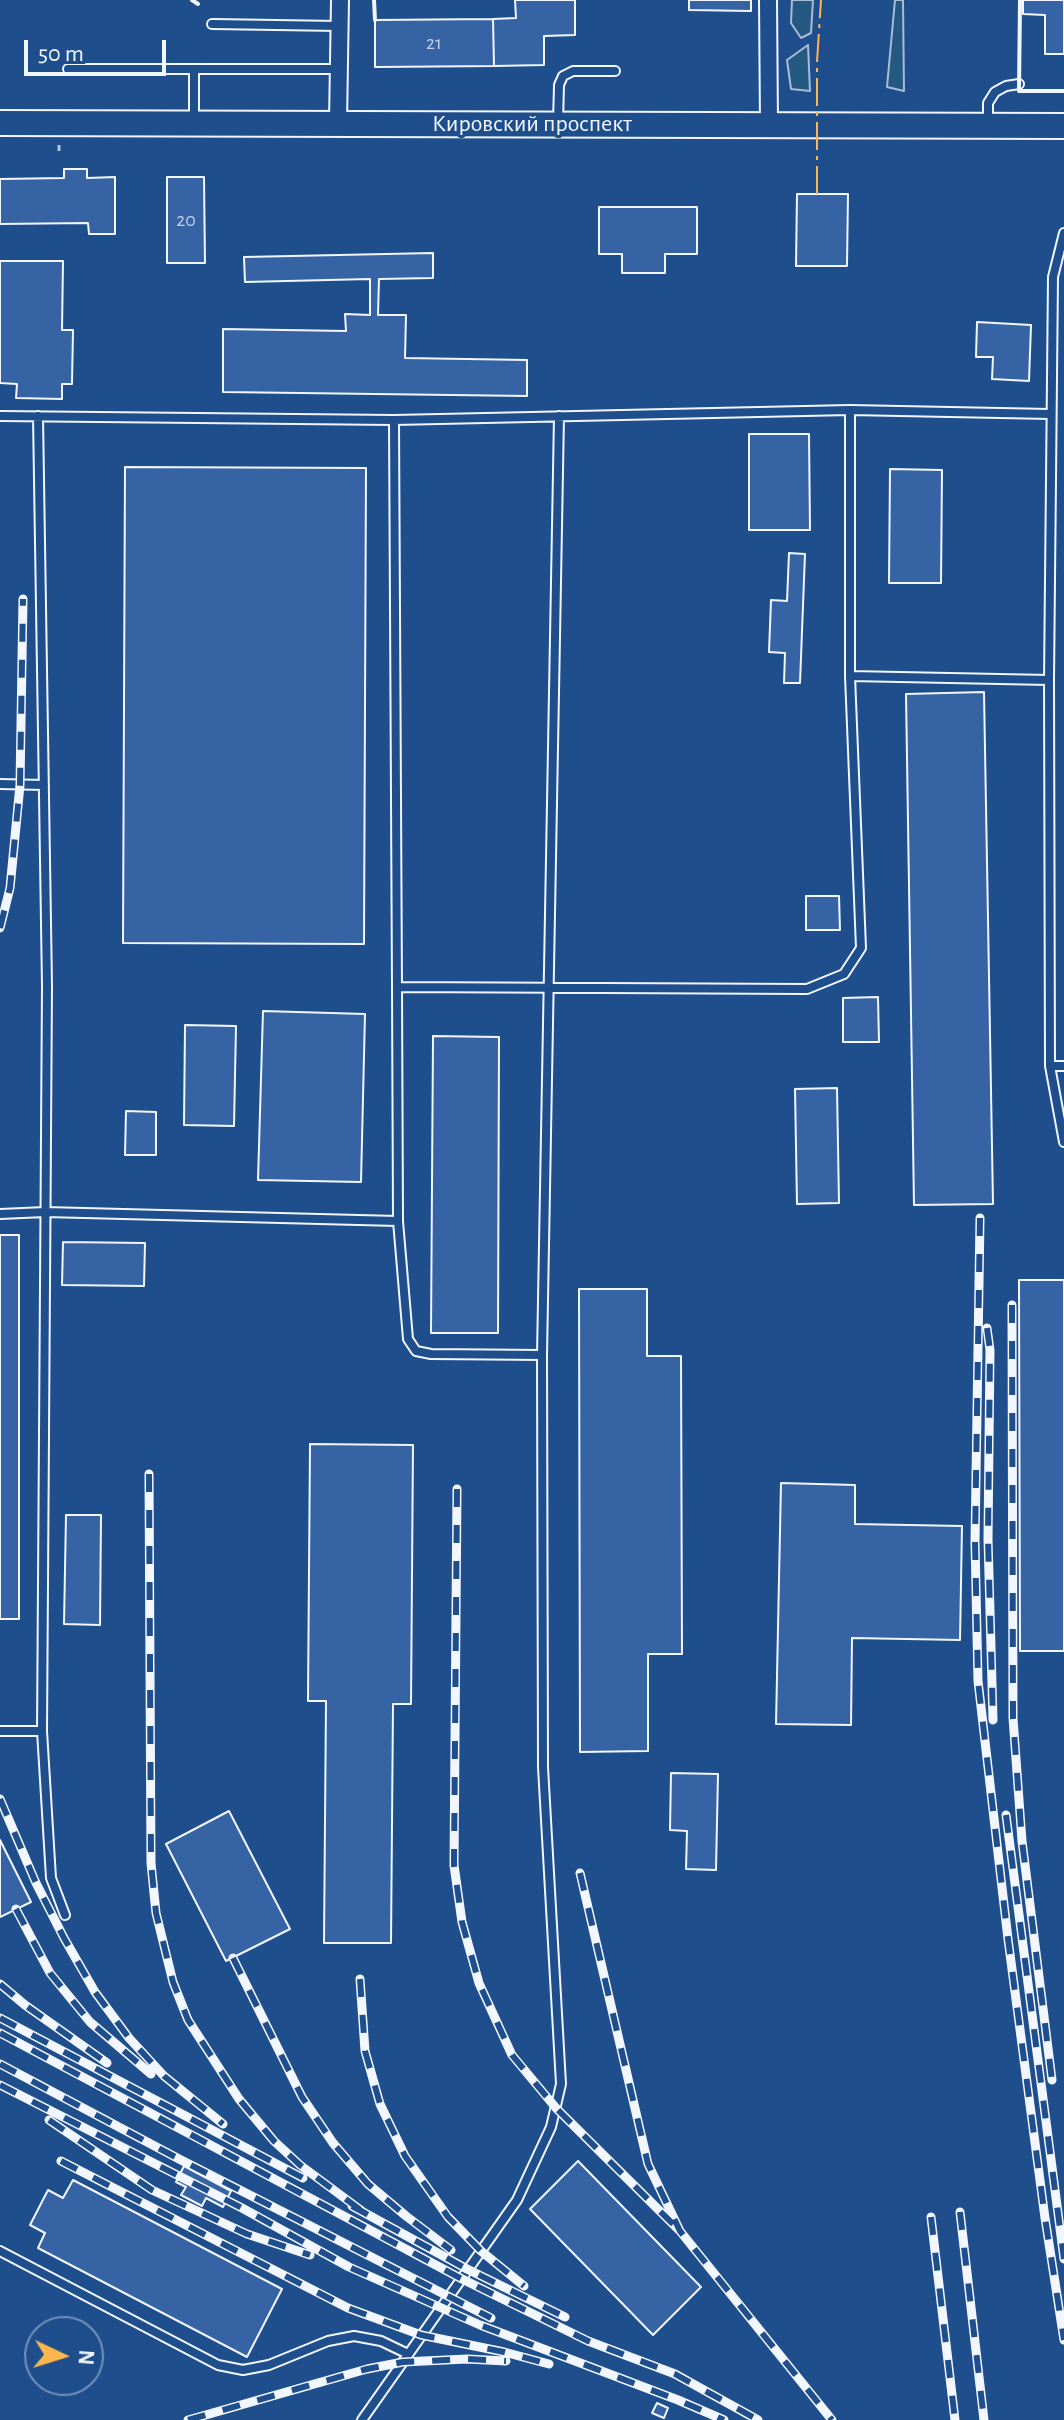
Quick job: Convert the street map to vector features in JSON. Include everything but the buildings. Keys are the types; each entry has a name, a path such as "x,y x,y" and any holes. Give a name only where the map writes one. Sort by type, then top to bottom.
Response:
{"main road":[{"name":"Кировский проспект","path":"0,123 1064,126"}],"street":[{"path":"338,123 340,0"},
{"path":"768,0 769,124"}],"lane":[{"path":"212,24 340,26"},
{"path":"68,69 339,69"},
{"path":"194,69 194,123"},
{"path":"558,124 559,85 563,76 573,71 615,71"},
{"path":"988,126 988,103 995,92 1019,84"},
{"path":"1064,233 1053,277 1049,680 1050,1066 1064,1142"},
{"path":"0,416 394,420 850,410 1050,414"},
{"path":"397,987 807,989 844,974 861,948 850,676 850,410"},
{"path":"38,416 47,986 42,1731 51,1878 65,1915"},
{"path":"362,2420 517,2200 551,2127 561,2084 543,1767 542,1355 559,416"},
{"path":"394,420 398,1221 408,1339 416,1351 431,1354 542,1355"},
{"path":"850,676 1049,680"},
{"path":"0,784 44,785"},
{"path":"1050,1066 1064,1066"},
{"path":"0,1214 45,1212 398,1221"},
{"path":"0,1731 42,1731"},
{"path":"0,2251 218,2365 243,2370 269,2365 328,2341 354,2336 381,2341 408,2354"}],"shaded area":[{"path":"792,0 813,0 811,33 801,38 791,23"},
{"path":"895,0 903,0 904,91 887,87"},
{"path":"808,45 810,91 791,89 787,60"}],"railway":[{"path":"0,928 10,888 20,785 23,599"},
{"path":"980,1218 975,1542 978,1681 1008,1939 1064,2340"},
{"path":"1012,1305 1013,1718 1022,1841 1052,2080"},
{"path":"987,1328 990,1350 988,1539 993,1720"},
{"path":"149,1474 151,1863 156,1913 173,1982 188,2020 239,2099 274,2141 300,2165 362,2211"},
{"path":"457,1489 454,1865 462,1922 479,1983 512,2055 556,2108 680,2231"},
{"path":"0,1799 36,1883 95,1992 129,2038 164,2076 223,2124"},
{"path":"1006,1815 1064,2259"},
{"path":"580,1873 648,2164 680,2231 832,2420"},
{"path":"16,1909 50,1973 90,2022 151,2074"},
{"path":"233,1958 302,2097 333,2143 368,2184 451,2250"},
{"path":"360,1979 365,2051 380,2104 405,2156 448,2217 481,2251 524,2286"},
{"path":"0,1984 107,2063"},
{"path":"0,2018 303,2178"},
{"path":"0,2033 462,2279 588,2341 675,2374 758,2420"},
{"path":"0,2064 491,2318"},
{"path":"0,2085 242,2208 349,2267 480,2325 724,2420"},
{"path":"49,2120 152,2190 247,2234 310,2255"},
{"path":"61,2161 348,2308 421,2335 549,2364"},
{"path":"352,2206 467,2269 565,2317"},
{"path":"960,2212 984,2420"},
{"path":"931,2217 955,2420"},
{"path":"188,2420 367,2369 403,2362 506,2361"}],"wall":[{"path":"192,0 198,4"},
{"path":"374,0 375,20"},
{"path":"1020,0 1019,91 1064,91"}],"power":[{"path":"817,194 817,62 821,0"}]}
